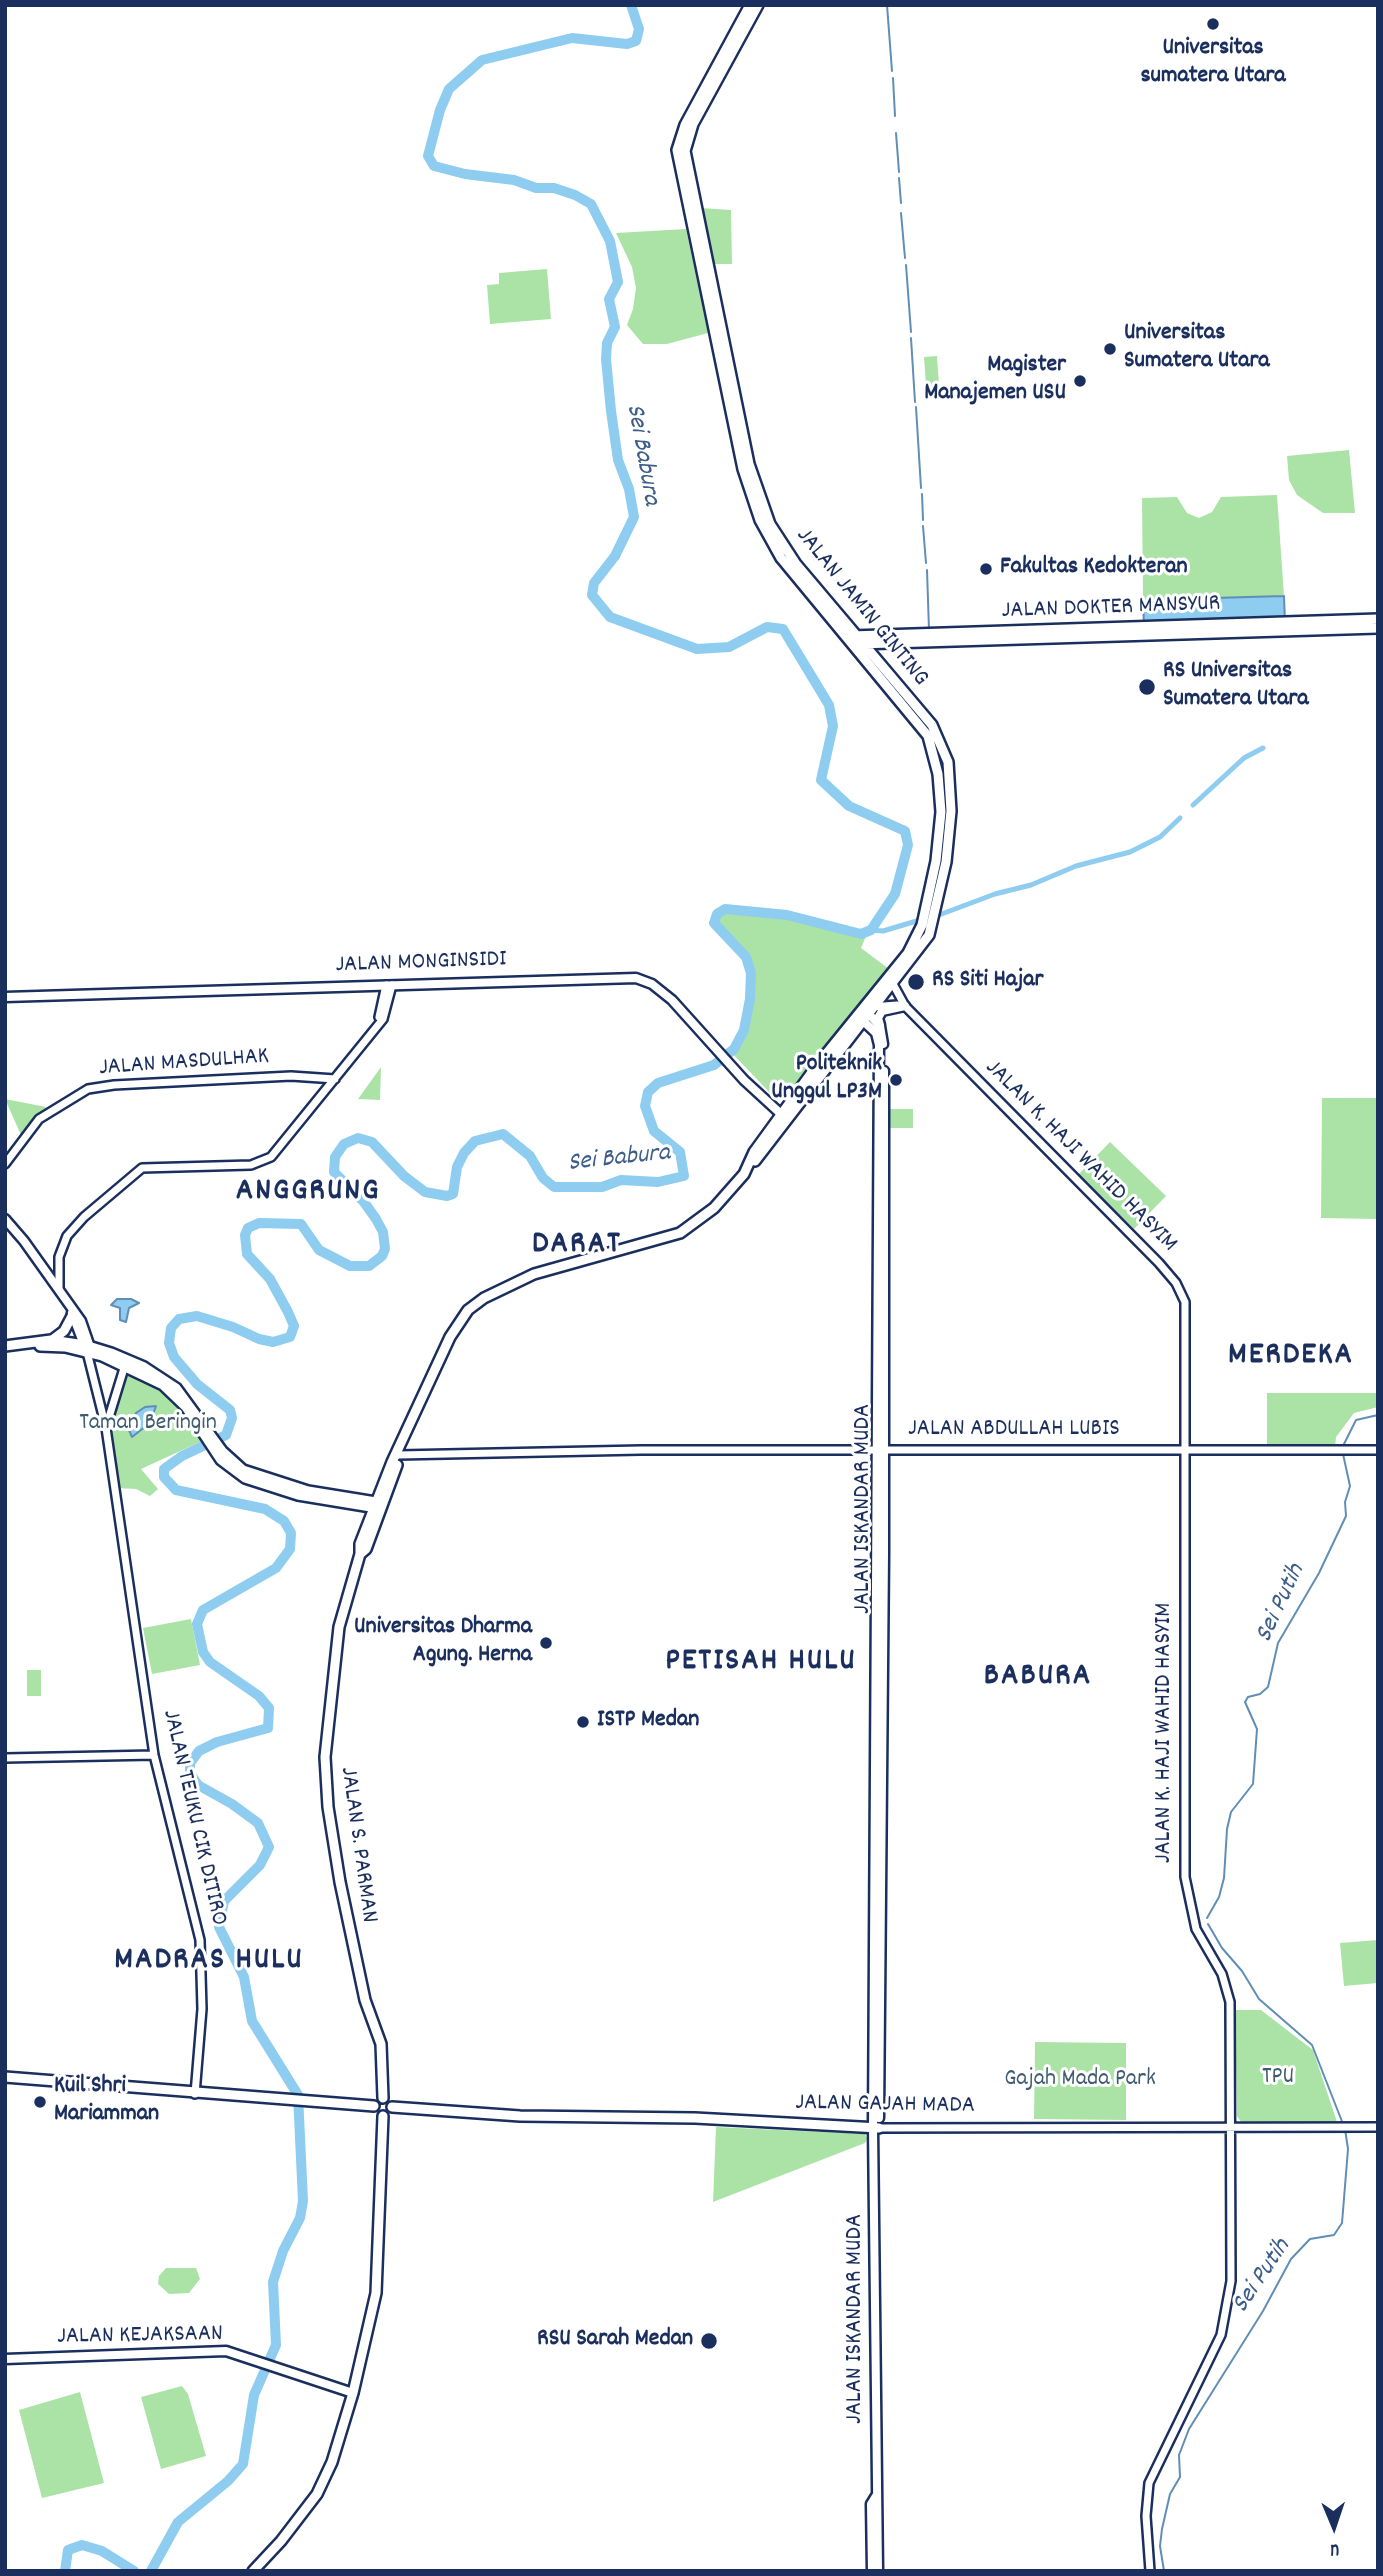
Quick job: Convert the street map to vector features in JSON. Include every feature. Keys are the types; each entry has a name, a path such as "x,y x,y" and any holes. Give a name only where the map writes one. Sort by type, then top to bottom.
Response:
{"main road":[{"name":"JALAN JAMIN GINTING","path":"750,5 678,139 678,160 757,494 770,524 792,558 922,726 934,751 941,812 941,862 917,938 865,1012"},
{"name":"JALAN JAMIN GINTING","path":"758,5 687,140 685,158 751,500 781,558 932,725 944,749 950,777 951,811 929,934 893,984 865,1012"},
{"name":"JALAN DOKTER MANSYUR","path":"854,640 876,635 1378,620"},
{"path":"845,624 876,635"},
{"name":"JALAN DOKTER MANSYUR","path":"854,640 885,643 1378,628"},
{"path":"877,663 885,643"},
{"name":"JALAN MONGINSIDI","path":"5,997 636,978 665,994 736,1071 781,1114"},
{"path":"880,1026 878,1018 882,1011 905,1006"},
{"path":"865,1012 880,1026"},
{"path":"747,1172 754,1152 781,1114 865,1012"},
{"path":"378,1505 380,1492 450,1337 472,1307 521,1278 680,1233 714,1208 747,1172 865,1012"},
{"name":"JALAN ISKANDAR MUDA","path":"865,1012 879,1045 882,1169"},
{"name":"JALAN ISKANDAR MUDA","path":"878,2571 876,2128 884,1047 880,1026"},
{"path":"5,1219 59,1290 71,1313 81,1321 89,1351"},
{"path":"5,1346 51,1340 64,1331 71,1313"},
{"path":"51,1340 159,1375 182,1393 231,1470 250,1481 311,1498 378,1505"},
{"path":"32,1344 89,1351 125,1365 169,1390 202,1426"},
{"path":"219,1453 260,1478 378,1505"},
{"path":"378,1505 398,1463 398,1455"},
{"path":"359,1499 380,1492"},
{"name":"JALAN S. PARMAN","path":"378,1505 360,1544 360,1554 339,1627 325,1774 340,1882 361,1981 381,2044 383,2098"},
{"path":"5,2077 374,2106 383,2116"},
{"path":"253,2571 281,2541 317,2494 332,2462 353,2393 376,2293 383,2116 392,2107 383,2098 374,2106"},
{"name":"JALAN GAJAH MADA","path":"392,2107 520,2116 695,2118 876,2128"},
{"name":"JALAN KEJAKSAAN","path":"5,2359 219,2351 259,2360 353,2393"},
{"name":"JALAN ISKANDAR MUDA","path":"872,2571 876,2546"}],"street":[{"name":"JALAN K. HAJI WAHID HASYIM","path":"893,984 905,1006 1176,1283 1186,1310 1185,1877 1196,1929 1222,1974 1230,2002 1230,2281 1226,2322 1149,2483 1146,2516 1150,2571"},
{"path":"59,1290 59,1257 67,1236 83,1217 133,1174 150,1166 251,1165 271,1157 378,1025 389,985"},
{"path":"865,1012 905,1006"},
{"name":"JALAN MASDULHAK","path":"5,1164 39,1119 88,1089 291,1076 335,1079"},
{"name":"JALAN TEUKU CIK DITIRO","path":"89,1351 106,1428 134,1603 154,1755 200,1940 202,2009 195,2094"},
{"name":"JALAN TEUKU CIK DITIRO","path":"106,1428 125,1365"},
{"name":"JALAN ABDULLAH LUBIS","path":"398,1455 881,1450 1378,1450"},
{"path":"5,1758 154,1755"},
{"name":"JALAN GAJAH MADA","path":"876,2128 1378,2127"}],"green space":[{"path":"701,208 731,210 732,264 712,264"},
{"path":"686,229 708,333 667,344 643,344 627,325 636,288 632,267 616,233"},
{"path":"547,269 551,319 490,324 487,285 499,284 499,273"},
{"path":"937,356 939,385 926,385 924,357"},
{"path":"1349,450 1355,513 1323,513 1297,495 1289,480 1287,456"},
{"path":"1277,495 1284,596 1143,600 1142,498 1177,497 1187,513 1199,518 1212,512 1221,497"},
{"path":"725,909 790,915 867,934 861,948 889,969 790,1097 780,1100 772,1095 731,1052 744,1030 750,999 751,973 746,957 714,923"},
{"path":"381,1067 380,1100 358,1099"},
{"path":"1322,1098 1378,1098 1378,1219 1321,1218"},
{"path":"5,1099 46,1107 21,1135"},
{"path":"886,1109 913,1109 913,1128 886,1128"},
{"path":"1110,1142 1166,1196 1134,1229 1078,1175"},
{"name":"Taman Beringin","path":"126,1370 160,1387 179,1403 202,1441 141,1469 158,1489 150,1496 136,1489 117,1488 110,1430"},
{"path":"1267,1393 1378,1393 1378,1407 1354,1413 1336,1437 1335,1448 1267,1448"},
{"path":"191,1619 200,1665 152,1674 143,1628"},
{"path":"27,1670 41,1670 41,1696 27,1696"},
{"path":"1378,1940 1378,1983 1344,1986 1340,1943"},
{"name":"TPU","path":"1235,2010 1261,2010 1313,2050 1337,2122 1241,2122 1237,2116"},
{"name":"Gajah Mada Park","path":"1035,2042 1126,2043 1126,2120 1034,2119"},
{"path":"716,2127 865,2134 867,2139 865,2143 713,2202"},
{"path":"166,2268 196,2268 200,2279 189,2293 169,2294 158,2284 159,2276"},
{"path":"182,2386 188,2394 206,2456 161,2469 141,2397"},
{"path":"80,2392 104,2483 42,2498 19,2410"}],"water":[{"path":"1284,596 1285,623 1144,627 1143,600"},
{"path":"117,1299 131,1299 139,1303 129,1308 126,1322 120,1320 120,1308 111,1305"},
{"path":"156,1406 150,1423 132,1437 129,1430 136,1413 145,1407"}],"waterway":[{"name":"Sei Babura","path":"151,2571 178,2522 228,2481 243,2464 254,2395 276,2345 273,2282 283,2251 300,2218 303,2201 298,2095 252,2021 244,1977 219,1927 224,1901 260,1865 269,1847 258,1823 232,1804 198,1785 190,1773 190,1763 199,1751 217,1742 268,1728 269,1708 259,1696 210,1662 203,1652 197,1624 203,1610 276,1568 290,1549 291,1533 284,1521 265,1509 176,1490 164,1477 164,1469 182,1456 226,1435 232,1418 230,1410 197,1384 174,1357 169,1343 171,1328 179,1319 197,1316 233,1327 259,1339 273,1342 290,1337 294,1326 288,1312 270,1279 247,1254 245,1235 248,1228 259,1223 301,1224 319,1250 350,1266 369,1266 382,1256 385,1249 383,1232 376,1219 364,1202 334,1172 335,1157 344,1144 358,1138 372,1142 404,1176 425,1192 447,1196 453,1194 457,1167 464,1153 475,1141 503,1134 530,1156 543,1178 554,1187 602,1187 621,1180 658,1182 684,1176 680,1152 654,1131 645,1106 648,1092 658,1083 714,1065 734,1049 744,1030 750,999 751,973 746,957 714,923 717,914 725,909 787,915 861,934 871,930 895,894 908,845 905,831 849,806 821,780 833,726 829,705 783,629 767,627 729,647 697,649 610,617 592,595 594,583 615,556 634,517 629,489 618,460 606,359 607,343 615,327 609,299 618,282 610,241 591,204 575,195 554,188 536,188 514,180 465,174 434,166 428,156 440,110 449,89 482,60 572,38 627,44 636,41 639,29 631,5"},
{"path":"887,5 892,71"},
{"path":"893,78 895,116"},
{"path":"896,133 899,172"},
{"path":"899,178 901,203"},
{"path":"901,213 905,258"},
{"path":"906,265 911,332"},
{"path":"911,338 915,402"},
{"path":"916,407 921,488"},
{"path":"922,494 923,520"},
{"path":"923,526 926,563"},
{"path":"927,570 929,630"},
{"path":"1193,805 1244,758 1263,748"},
{"path":"939,915 995,894 1031,885 1076,866 1130,852 1160,837 1180,818"},
{"path":"871,930 883,931 920,920"},
{"name":"Sei Putih","path":"1343,1446 1356,1420 1378,1415"},
{"name":"Sei Putih","path":"1207,1918 1219,1897 1224,1878 1227,1829 1231,1812 1253,1784 1257,1729 1245,1702 1248,1697 1260,1694 1268,1687 1278,1643 1319,1573 1346,1516 1345,1502 1350,1486 1343,1454"},
{"name":"Sei Putih","path":"1208,1924 1259,1999 1312,2045 1343,2124"},
{"name":"Sei Putih","path":"1164,2571 1160,2546 1162,2529 1170,2494 1180,2477 1179,2455 1189,2429 1263,2311 1291,2259 1310,2239 1334,2235 1342,2223 1348,2149 1345,2129"},
{"name":"Sei Babura","path":"65,2571 68,2550 82,2545 102,2551 134,2571"}],"place":[{"name":"Universitas sumatera Utara","path":"1213,24"},
{"name":"Universitas Sumatera Utara","path":"1110,349"},
{"name":"Magister Manajemen USU","path":"1080,381"},
{"name":"Fakultas Kedokteran","path":"986,569"},
{"name":"RS Universitas Sumatera Utara","path":"1147,687"},
{"name":"RS Siti Hajar","path":"916,982"},
{"name":"Politeknik Unggul LP3M","path":"896,1080"},
{"name":"Universitas Dharma Agung. Herna","path":"546,1643"},
{"name":"ISTP Medan","path":"583,1722"},
{"name":"Kuil Shri Mariamman","path":"40,2102"},
{"name":"RSU Sarah Medan","path":"709,2341"}],"district":[{"name":"ANGGRUNG","path":"308,1194"},
{"name":"DARAT","path":"577,1247"},
{"name":"MERDEKA","path":"1291,1358"},
{"name":"PETISAH HULU","path":"761,1664"},
{"name":"BABURA","path":"1038,1679"},
{"name":"MADRAS HULU","path":"209,1963"}]}
